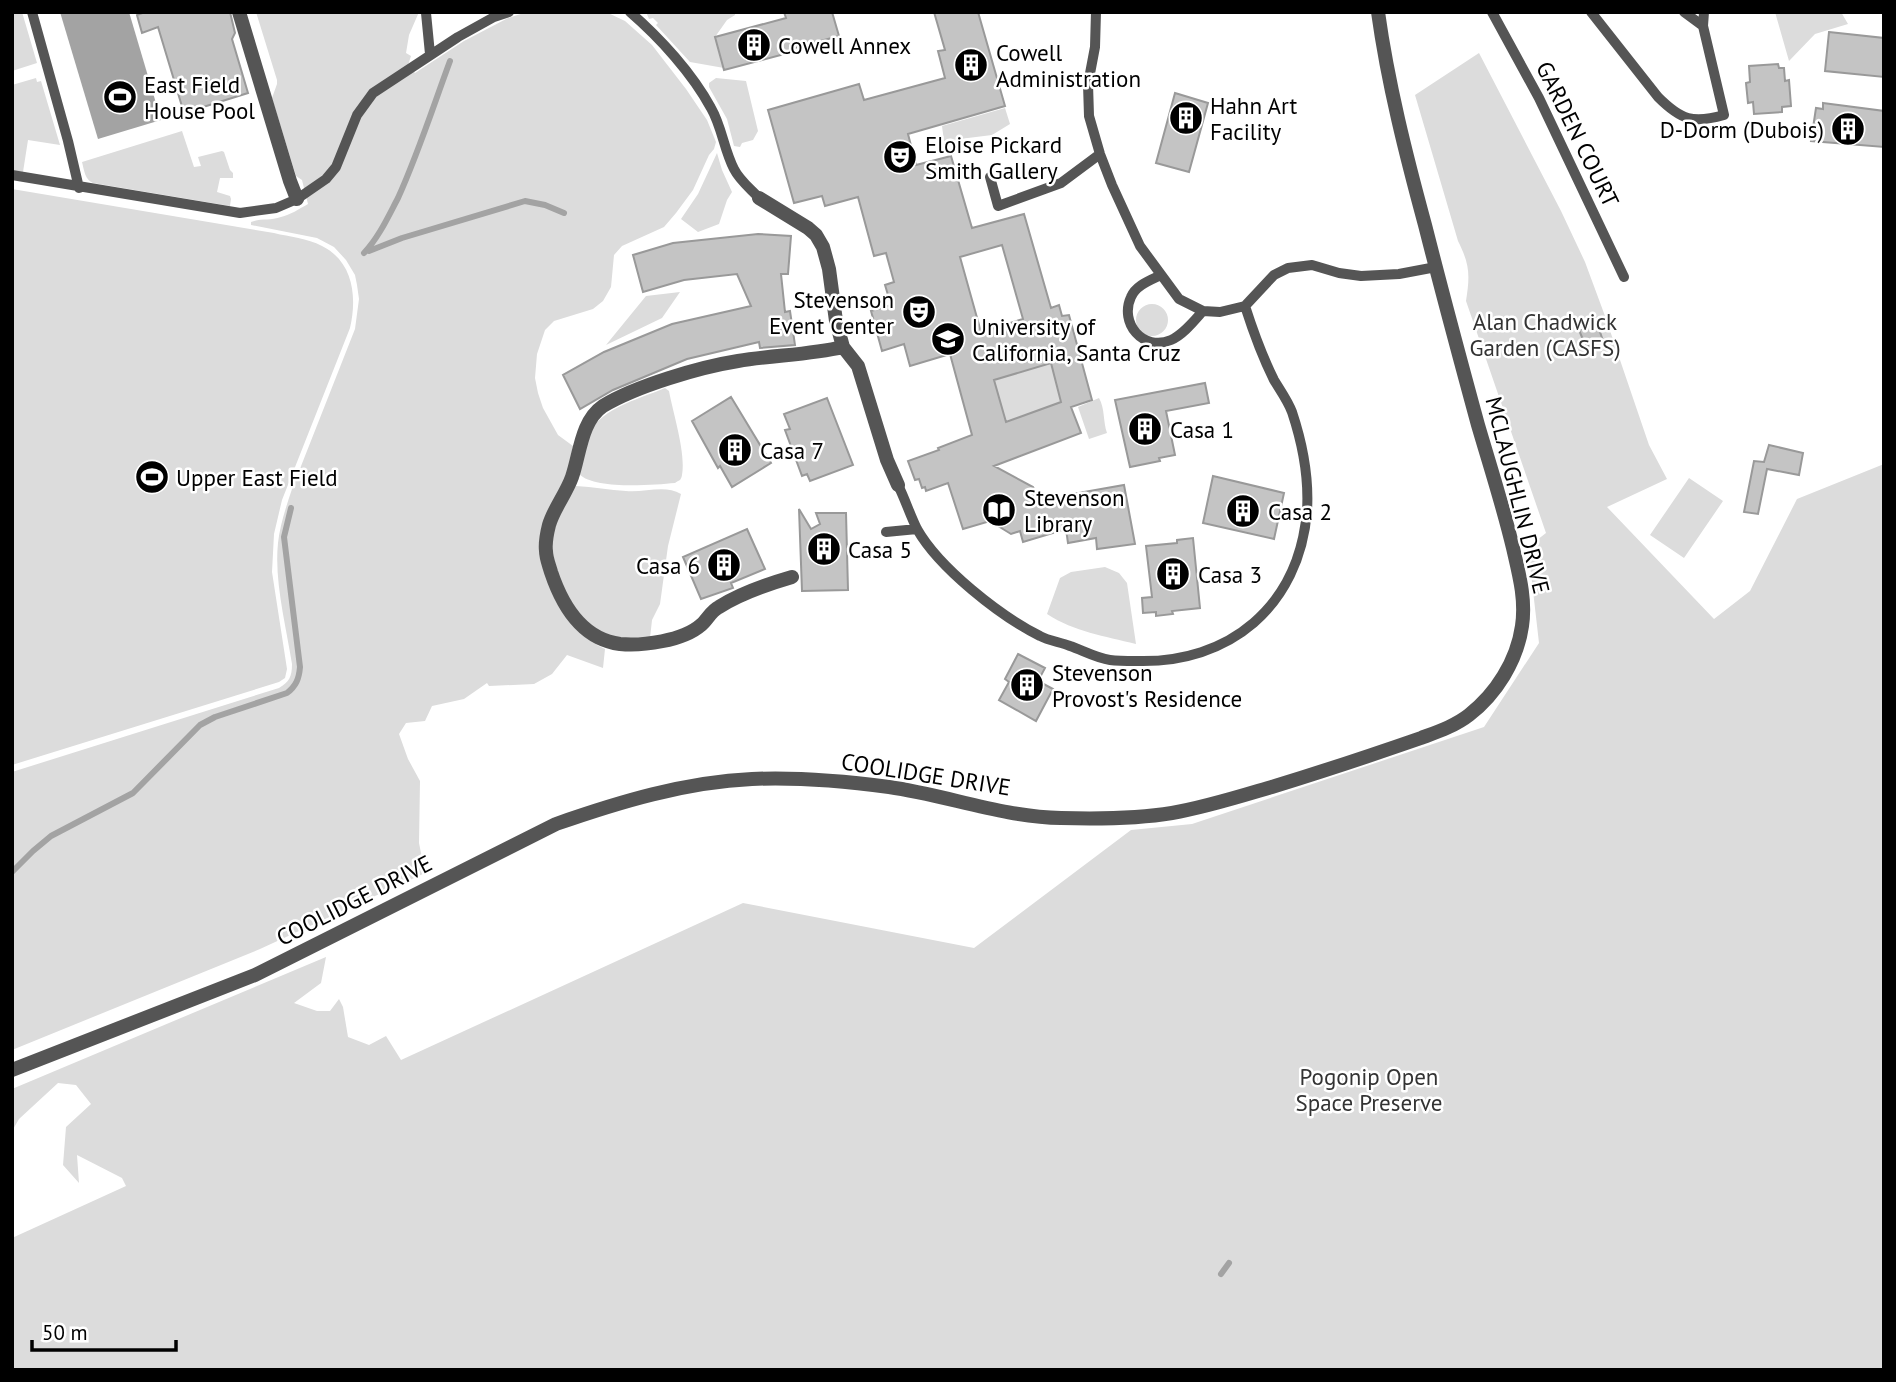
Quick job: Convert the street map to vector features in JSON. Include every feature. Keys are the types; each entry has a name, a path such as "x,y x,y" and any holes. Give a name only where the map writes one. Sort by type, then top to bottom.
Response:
{"street":[{"path":"239,12 297,199"},
{"name":"MCLAUGHLIN DRIVE","path":"1378,12 1385,60 1407,157 1510,533 1524,602 1516,651 1505,675 1488,696"},
{"path":"760,198 816,234 828,269 843,347 858,366 887,460 898,485"},
{"path":"792,577 768,584 716,608 699,627 671,639 651,643 618,643 603,639 585,629 563,603 546,551 550,523 571,478 591,419 601,408 686,373 738,360 843,347"},
{"name":"COOLIDGE DRIVE","path":"12,1070 255,975 556,824 646,796 698,785 750,779 798,779 891,788 1004,811 1058,818 1139,817 1220,803 1421,738 1468,716 1488,696"}],"lane":[{"path":"32,12 79,188"},
{"path":"12,175 240,213 276,208 297,199 326,179 336,167 357,115 373,93 430,54 495,15 509,12"},
{"path":"630,12 689,74 719,124 734,169 760,198"},
{"path":"1096,12 1095,47 1088,84 1090,116 1100,154 1140,246 1179,299 1203,311 1220,312 1245,306 1275,275 1288,268 1312,265 1361,276 1399,274 1436,267"},
{"name":"GARDEN COURT","path":"1492,12 1539,98 1624,277"},
{"path":"1591,12 1671,110 1681,116 1706,121 1724,115 1703,26 1704,12"},
{"path":"1684,12 1703,26"},
{"path":"426,13 430,54"},
{"path":"990,177 998,206 1060,183 1100,154"},
{"path":"1161,275 1139,287 1131,296 1128,310 1131,324 1140,338 1161,343 1173,339 1203,311"},
{"path":"898,485 917,529 935,554 973,590 1042,638 1109,660 1172,660 1211,649 1243,632 1279,595 1299,552 1307,511 1306,477 1291,410 1263,355 1245,306"},
{"path":"886,532 917,529"}],"green space":[{"path":"12,12 22,12 37,63 12,71"},
{"path":"256,12 419,12 409,35 406,53 411,56 408,65 415,73 464,41 508,18 527,12 606,12 625,21 652,45 707,120 716,142 693,190 664,227 622,246 614,255 611,287 603,301 593,309 554,321 545,330 537,354 535,378 543,408 558,435 573,446 569,468 541,544 579,630 605,649 603,668 567,655 552,674 534,684 489,686 487,683 464,699 432,706 425,721 406,723 399,734 420,781 419,843 425,873 260,949 12,1050 12,772 279,688 288,681 291,672 278,573 279,536 292,489 355,329 359,299 355,275 334,247 317,238 251,225 254,221 284,216 308,204 302,180 296,176 272,98 277,80"},
{"path":"646,12 735,12 715,37 724,68 690,62 656,25 658,23 653,18 649,19"},
{"path":"1775,12 1841,12 1848,24 1815,34 1789,61"},
{"name":"Pogonip Open Space Preserve","path":"1479,53 1585,262 1649,445 1667,479 1607,507 1714,619 1750,591 1797,499 1884,464 1884,1370 12,1370 12,1238 126,1186 122,1178 77,1155 79,1183 63,1165 66,1127 91,1104 76,1085 58,1083 19,1119 12,1131 12,1089 326,957 321,983 294,1003 317,1011 330,1011 339,999 348,1037 369,1045 386,1036 401,1060 743,903 974,948 1131,830 1192,824 1484,727 1539,643 1528,547 1546,533 1466,301 1467,264 1415,95"},
{"path":"36,78 37,82 41,81 60,145 28,140 23,172 12,171 12,85"},
{"path":"716,78 746,81 758,131 753,140 742,143 740,147 734,146 727,119 709,87 709,83"},
{"path":"1005,108 1010,124 992,135 944,141 942,126"},
{"path":"182,131 194,167 201,166 198,157 224,152 233,178 220,178 217,192 230,196 230,206 93,183 84,171 82,162"},
{"path":"717,153 732,192 719,224 698,232 681,219 698,194"},
{"name":"Upper East Field","path":"12,189 310,241 333,253 341,261 351,282 353,305 350,328 282,500 274,534 272,572 287,669 285,678 12,765"},
{"path":"680,292 662,318 606,345 646,296"},
{"path":"1152,304 1163,309 1168,320 1163,331 1152,336 1141,331 1136,320 1141,309"},
{"path":"1051,363 1061,402 1006,422 994,380"},
{"path":"665,388 669,391 681,445 683,466 680,479 675,483 624,485 598,482 579,474 585,441 598,421 619,407"},
{"path":"1099,398 1107,433 1089,439 1078,407"},
{"path":"1689,478 1723,501 1684,558 1650,535"},
{"path":"576,486 633,491 668,490 681,494 668,546 660,604 652,620 650,638 627,639 611,636 598,631 575,612 554,567 552,537"},
{"path":"1105,567 1119,573 1127,583 1136,644 1079,629 1047,614 1060,578 1071,572"}],"shaded area":[{"name":"East Field House Pool","path":"60,12 129,12 161,120 98,139"}],"building":[{"path":"145,12 230,12 235,33 232,39 248,93 184,113 158,27 142,33 137,15"},
{"name":"Cowell Annex","path":"784,12 832,12 839,36 724,70 715,37 786,18"},
{"path":"934,12 978,12 1005,106 908,134 916,165 951,156 972,228 1024,214 1051,308 1059,305 1062,316 1069,315 1092,400 1071,407 1081,433 994,466 1033,487 1039,500 1124,485 1135,544 1097,549 1096,538 1068,543 1066,529 1023,542 1020,531 1011,534 990,521 963,529 948,483 926,491 925,487 922,488 919,479 915,480 908,461 972,435 950,354 910,366 904,344 882,351 871,311 891,305 885,285 894,282 886,253 874,256 858,197 825,206 822,196 794,203 768,110 859,84 864,100 945,78 938,51 945,50","holes":["1002,245 1023,319 981,332 960,257","1051,363 1061,402 1006,422 994,380"]},
{"path":"1829,32 1884,38 1884,77 1825,71"},
{"path":"1778,64 1779,68 1784,68 1785,81 1789,80 1791,106 1782,107 1782,112 1754,114 1753,102 1748,103 1746,83 1750,82 1749,66"},
{"name":"Hahn Art Facility","path":"1175,93 1208,103 1189,172 1156,163"},
{"name":"D-Dorm (Dubois)","path":"1823,103 1884,111 1884,147 1811,141 1816,108 1823,109"},
{"path":"758,234 791,236 788,274 781,274 785,312 790,311 795,345 760,348 759,342 687,359 613,390 580,409 563,375 604,352 672,324 751,306 737,274 684,280 643,292 633,255 673,243"},
{"path":"1597,323 1603,341 1586,347 1579,330"},
{"name":"Casa 1","path":"1205,383 1209,403 1166,411 1175,455 1130,467 1115,400"},
{"name":"Casa 7","path":"731,397 771,463 732,487 720,466 718,468 692,421"},
{"path":"827,398 853,465 810,481 807,474 802,476 785,430 790,429 784,414"},
{"path":"1769,445 1803,453 1799,475 1767,469 1758,514 1744,512 1754,461 1764,462"},
{"name":"Casa 2","path":"1213,476 1284,493 1274,539 1203,523"},
{"name":"Casa 5","path":"799,509 811,529 820,524 816,513 846,513 848,590 802,591"},
{"name":"Casa 6","path":"747,529 765,569 731,583 733,588 701,599 683,557"},
{"name":"Casa 3","path":"1193,538 1200,608 1156,616 1156,612 1143,613 1142,598 1152,597 1146,546 1177,543 1177,540"},
{"name":"Stevenson Provost's Residence","path":"1018,654 1045,668 1038,681 1053,689 1036,721 999,700 1009,682 1005,679"}],"waterway":[{"path":"364,253 379,234 398,198 450,61"},
{"path":"369,251 402,238 525,201 564,213"},
{"path":"12,872 51,836 133,793 200,725 215,717 287,693 293,688 300,667 284,537 291,508"},
{"path":"1221,1274 1229,1263"}],"place":[{"name":"Cowell Annex","path":"754,45"},
{"name":"Cowell Administration","path":"971,65"},
{"name":"East Field House Pool","path":"120,97"},
{"name":"Hahn Art Facility","path":"1186,118"},
{"name":"D-Dorm (Dubois)","path":"1848,129"},
{"name":"Eloise Pickard Smith Gallery","path":"900,157"},
{"name":"Stevenson Event Center","path":"919,312"},
{"name":"University of California, Santa Cruz","path":"948,339"},
{"name":"Casa 1","path":"1145,429"},
{"name":"Casa 7","path":"735,450"},
{"name":"Upper East Field","path":"152,477"},
{"name":"Stevenson Library","path":"999,510"},
{"name":"Casa 2","path":"1243,511"},
{"name":"Casa 5","path":"824,549"},
{"name":"Casa 6","path":"724,565"},
{"name":"Casa 3","path":"1173,574"},
{"name":"Stevenson Provost's Residence","path":"1027,685"}],"park label":[{"name":"Alan Chadwick Garden (CASFS)","path":"1545,334"}]}
